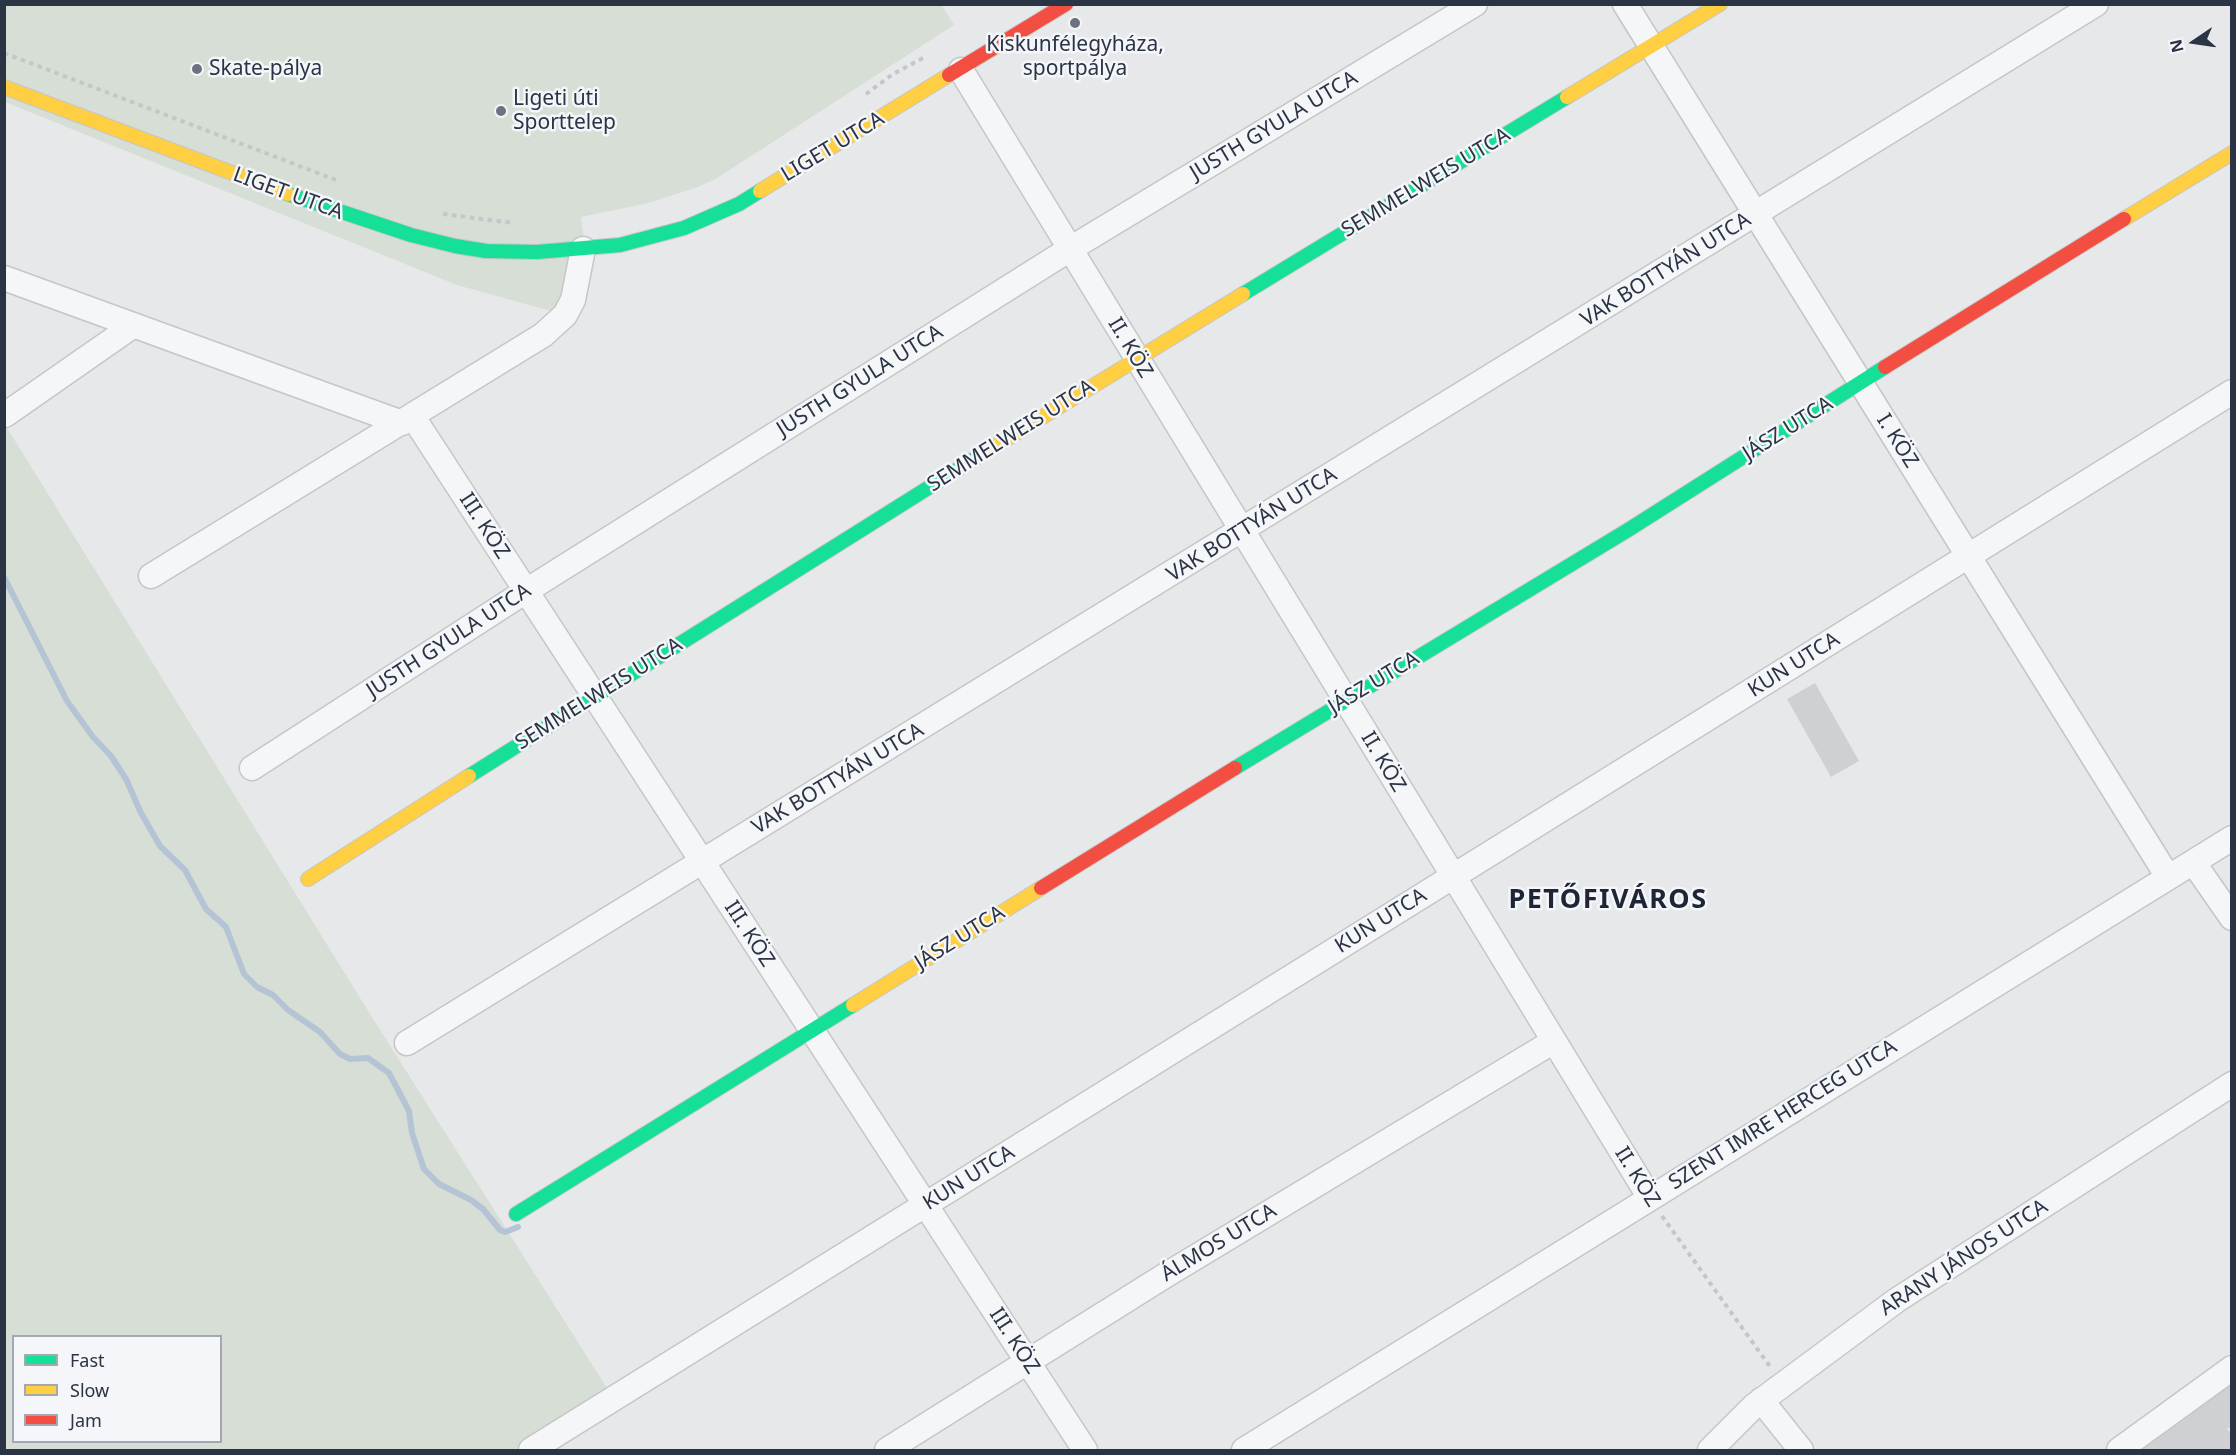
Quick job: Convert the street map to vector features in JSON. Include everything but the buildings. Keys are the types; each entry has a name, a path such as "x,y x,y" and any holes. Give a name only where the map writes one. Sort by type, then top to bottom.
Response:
{"street":[{"name":"JUSTH GYULA UTCA","path":"252,768 526,591 1070,249 1475,4"},
{"name":"I. KÖZ","path":"1626,4 2168,877"},
{"name":"SEMMELWEIS UTCA","path":"308,879 594,696 1137,358 1720,4"},
{"name":"VAK BOTTYÁN UTCA","path":"407,1043 2096,4"},
{"name":"LIGET UTCA","path":"4,87 249,180 411,235 486,251 583,249 620,245 684,228 739,204 961,70 1063,5"},
{"name":"II. KÖZ","path":"961,70 1650,1198"},
{"name":"JÁSZ UTCA","path":"516,1214 1345,700 1628,530 1861,382 2232,153"},
{"path":"151,576 407,420 556,325 565,315 573,300 583,249"},
{"path":"4,278 407,420"},
{"path":"5,415 134,325"},
{"name":"KUN UTCA","path":"531,1450 2232,392"},
{"name":"III. KÖZ","path":"407,420 526,591 1085,1450"},
{"name":"SZENT IMRE HERCEG UTCA","path":"1244,1450 2232,838"},
{"path":"2193,862 2232,918"},
{"name":"ÁLMOS UTCA","path":"887,1450 1166,1275 1554,1041"},
{"name":"ARANY JÁNOS UTCA","path":"1710,1450 1761,1400 1898,1300 2232,1084"},
{"path":"2119,1450 2232,1368"},
{"path":"1761,1400 1801,1450"}],"path":[{"path":"4,53 342,183"},
{"path":"435,212 521,224"},
{"name":"II. KÖZ","path":"1650,1198 1783,1384"}],"shaded area":[{"name":"Ligeti úti Sporttelep","path":"941,4 954,25 717,178 698,187 648,203 581,217 585,250 573,317 457,285 5,102 4,5"},
{"path":"4,423 370,1014 612,1396 524,1450 5,1450"}],"waterway":[{"path":"4,577 67,701 93,737 111,756 126,779 141,813 160,846 185,870 206,909 226,927 244,974 257,987 273,995 288,1010 320,1032 340,1054 350,1059 368,1058 389,1073 409,1111 412,1133 424,1169 439,1184 471,1200 483,1209 500,1230 505,1232 518,1227"}],"traffic: fast":[{"path":"1243,294 1567,97"},
{"path":"288,194 411,235 455,246 486,251 537,252 620,245 684,228 739,204 760,191"},
{"path":"1235,768 1628,530 1885,367"},
{"path":"469,776 979,456"},
{"path":"516,1214 853,1005"}],"traffic: slow":[{"path":"1567,97 1720,4"},
{"path":"760,191 949,75"},
{"path":"4,87 288,194"},
{"path":"2124,219 2232,153"},
{"path":"979,456 1243,294"},
{"path":"308,879 469,776"},
{"path":"853,1005 1041,888"}],"traffic: jam":[{"path":"949,75 1066,4"},
{"path":"1885,367 2124,219"},
{"path":"1041,888 1235,768"}],"place":[{"name":"Kiskunfélegyháza, sportpálya","path":"1075,23"},
{"name":"Skate-pálya","path":"197,69"},
{"name":"Ligeti úti Sporttelep","path":"501,111"}],"district":[{"name":"PETŐFIVÁROS","path":"1608,900"}]}
